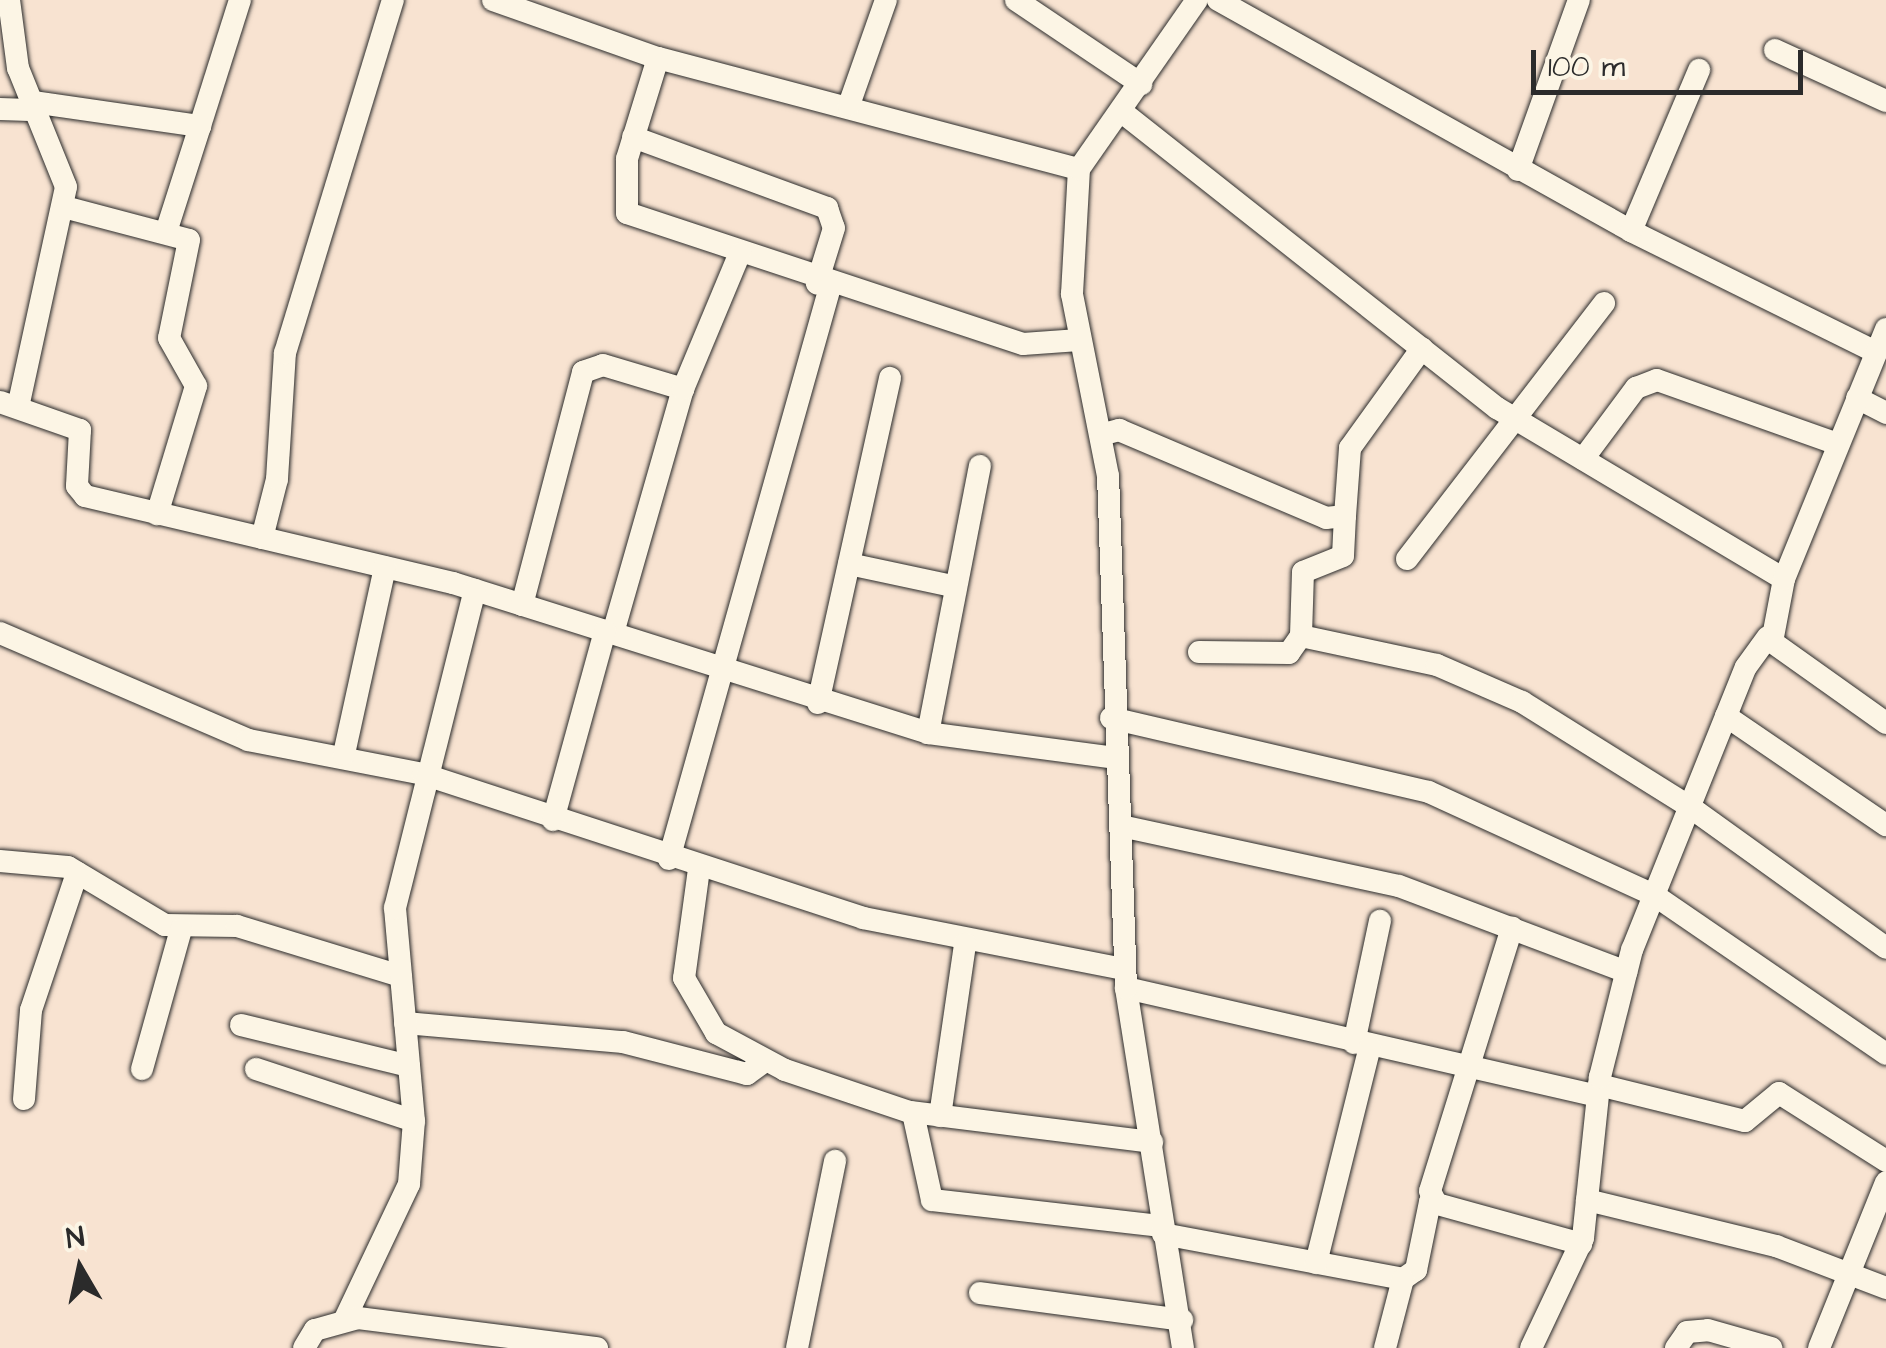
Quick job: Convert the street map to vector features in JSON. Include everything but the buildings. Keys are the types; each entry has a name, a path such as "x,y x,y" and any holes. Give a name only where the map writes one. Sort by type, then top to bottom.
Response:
{"street":[{"path":"8,0 35,106 61,166 64,207 9,405 80,430 77,486 85,496 475,590 717,666 818,703 928,733 1115,758"},
{"path":"167,229 240,0"},
{"path":"262,538 277,479 286,353 393,0"},
{"path":"493,0 531,6 658,58 849,104 1079,169"},
{"path":"849,104 886,0"},
{"path":"1016,0 1140,84"},
{"path":"1218,0 1631,230 1881,340 1784,579 1768,636 1726,716 1626,972 1598,1091 1581,1244 1531,1348"},
{"path":"1518,170 1578,0"},
{"path":"1184,1348 1182,1320 1162,1230 1125,978 1104,434 1078,340 1079,169 1122,112 1190,3"},
{"path":"1776,50 1886,101"},
{"path":"658,58 633,137 624,211 823,285 1023,344 1078,340"},
{"path":"1631,230 1699,70"},
{"path":"0,109 35,106 200,126"},
{"path":"1122,112 1515,419 1784,579"},
{"path":"633,137 827,208 834,228 823,285 717,666 669,859"},
{"path":"64,207 167,229 189,240 169,338 196,378 157,514"},
{"path":"553,820 683,388 740,253"},
{"path":"1406,558 1604,303"},
{"path":"1198,652 1289,653 1301,636 1303,572 1343,556 1350,448 1422,348"},
{"path":"522,604 583,372 603,365 683,388"},
{"path":"818,703 890,378"},
{"path":"1583,459 1636,388 1657,380 1838,444"},
{"path":"1857,398 1886,413"},
{"path":"1104,434 1119,430 1326,518 1346,516"},
{"path":"928,733 980,466"},
{"path":"849,564 956,586"},
{"path":"344,754 386,567"},
{"path":"344,1320 398,1219 414,1121 395,908 422,774 475,590"},
{"path":"0,632 248,740 344,754 422,774 669,859 965,944 1125,978 1362,1045 1470,1070 1745,1121 1779,1094 1886,1161"},
{"path":"1301,636 1486,684 1690,807 1886,948"},
{"path":"1768,636 1886,723"},
{"path":"1726,716 1886,825"},
{"path":"1112,718 1386,777 1654,895 1886,1054"},
{"path":"1121,826 1399,886 1626,972"},
{"path":"0,860 76,873 112,902 181,929 238,926 401,976"},
{"path":"699,868 688,998 716,1034 764,1061 911,1112 1152,1142"},
{"path":"24,1100 30,1010 76,873"},
{"path":"1316,1263 1362,1045 1380,921"},
{"path":"1435,1202 1430,1190 1512,927"},
{"path":"142,1068 181,929"},
{"path":"940,1116 965,944"},
{"path":"406,1023 623,1042 739,1073 764,1061"},
{"path":"241,1025 410,1066"},
{"path":"256,1069 414,1121"},
{"path":"911,1112 924,1127 932,1200 1162,1230 1403,1280"},
{"path":"797,1348 835,1160"},
{"path":"1819,1348 1847,1267 1886,1182"},
{"path":"1587,1200 1847,1267 1886,1288"},
{"path":"1385,1348 1403,1280 1416,1270 1427,1205 1435,1202 1581,1244"},
{"path":"980,1294 1182,1320"},
{"path":"304,1348 315,1330 344,1320 597,1348"},
{"path":"1676,1348 1687,1332 1708,1330 1771,1348"}]}
